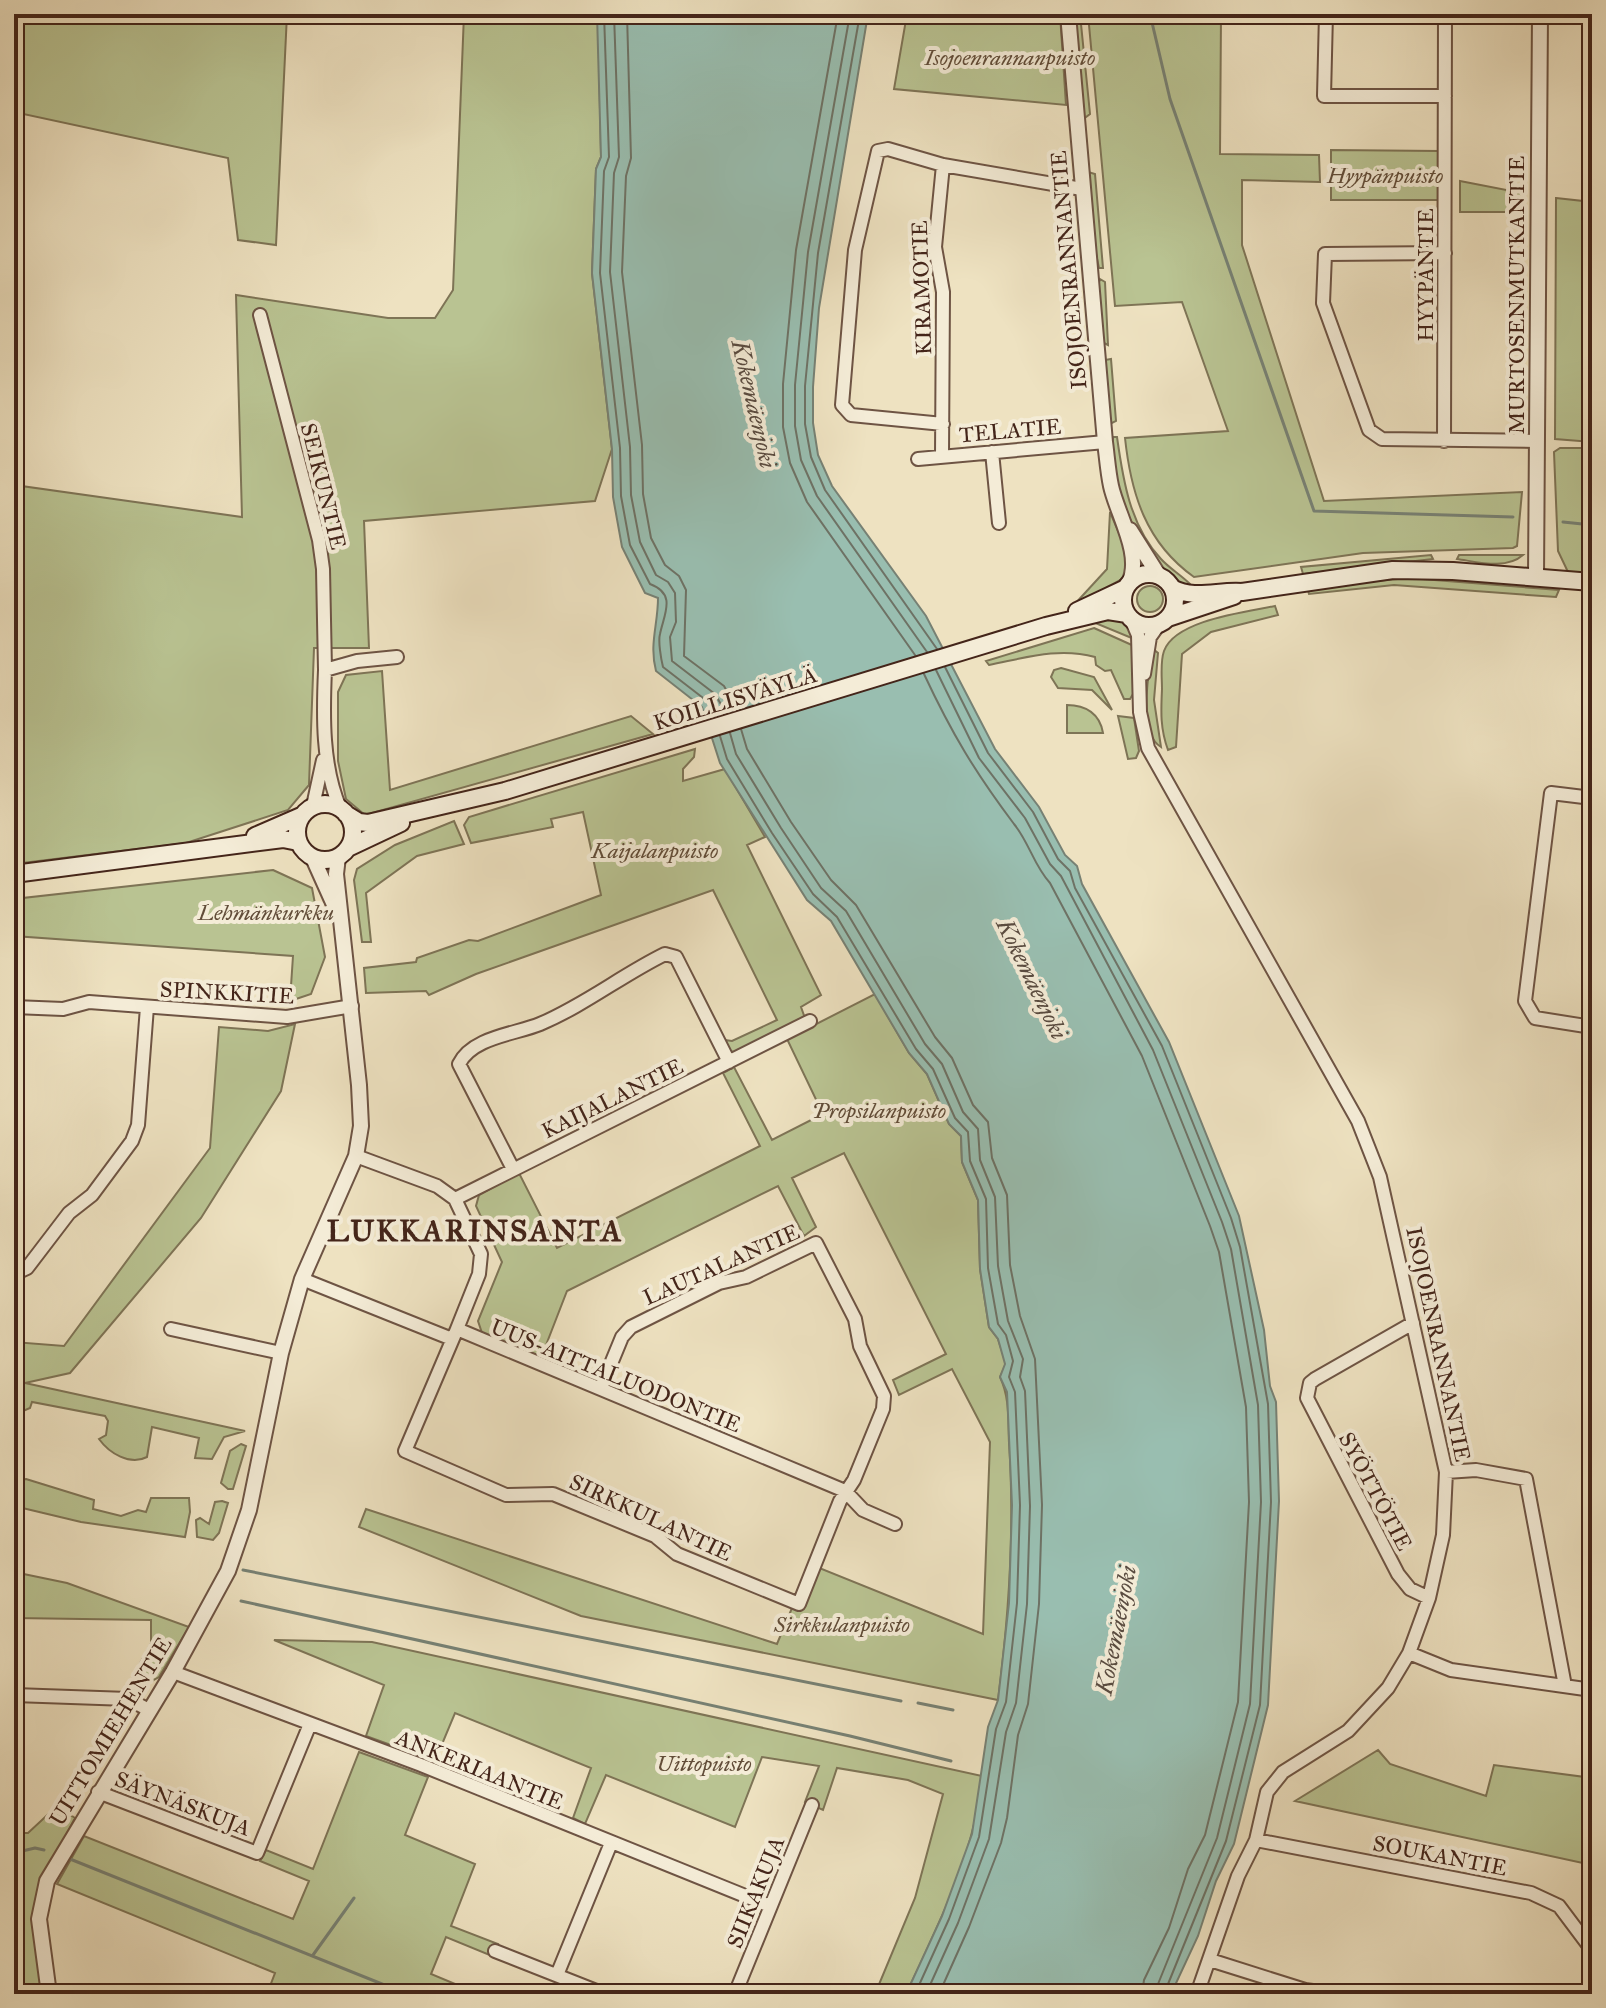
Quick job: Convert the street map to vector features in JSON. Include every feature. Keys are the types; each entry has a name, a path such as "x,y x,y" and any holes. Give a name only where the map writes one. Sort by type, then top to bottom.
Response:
{"main road":[{"path":"1242,592 1224,590 1194,596 1172,588 1159,576 1142,575 1128,585 1123,600 1129,616 1144,625 1164,621 1242,592 1393,570 1592,582"},
{"name":"KOILLISVÄYLÄ","path":"1046,626 1128,585"},
{"path":"1164,621 1175,601 1172,588"},
{"name":"KOILLISVÄYLÄ","path":"343,811 368,823 435,809 1046,626 1108,611 1129,616"},
{"path":"14,874 283,839 298,842 313,858 325,860 343,853 353,832 343,811 329,804 228,845"},
{"name":"KOILLISVÄYLÄ","path":"343,853 435,809"},
{"path":"298,842 297,829 307,811"}],"street":[{"name":"ISOJOENRANNANTIE","path":"1068,14 1105,442 1110,482 1133,559 1134,574 1128,585"},
{"path":"1326,14 1324,96 1445,96"},
{"name":"HYYPÄNTIE","path":"1444,441 1445,14"},
{"name":"MURTOSENMUTKANTIE","path":"1536,577 1540,14"},
{"path":"943,424 851,415 842,405 855,250 878,151 888,149 943,165 1082,189"},
{"name":"KIRAMOTIE","path":"942,456 943,292 935,247 943,165"},
{"path":"1445,253 1325,254 1323,303 1369,430 1382,439 1537,441"},
{"name":"SEIKUNTIE","path":"260,315 319,540 323,569 326,741 334,795 343,811"},
{"name":"TELATIE","path":"918,459 1105,442"},
{"path":"992,452 999,523"},
{"name":"ISOJOENRANNANTIE","path":"1122,521 1159,576"},
{"name":"ISOJOENRANNANTIE","path":"1129,616 1138,635 1142,730 1159,772 1358,1121 1380,1177 1446,1472 1443,1535 1429,1598 1409,1653 1388,1688 1348,1731 1297,1761 1272,1783 1256,1840 1238,1876 1197,1994"},
{"name":"ISOJOENRANNANTIE","path":"1140,685 1150,637 1164,621"},
{"path":"325,670 357,661 397,657"},
{"name":"SEIKUNTIE","path":"307,811 320,790 326,741"},
{"path":"1592,798 1551,793 1525,1001 1535,1018 1592,1027"},
{"path":"343,853 336,874 345,942"},
{"path":"313,858 324,877 345,942"},
{"name":"UITTOMIEHENTIE","path":"49,1994 39,1919 47,1881 173,1672 228,1571 249,1510 281,1353 302,1279 356,1156 361,1126 345,942"},
{"path":"513,1169 459,1064 464,1054 515,1029 537,1025 610,989 637,968 665,954 676,957 729,1062"},
{"name":"SPINKKITIE","path":"14,1007 63,1009 89,1002 287,1017 352,1006"},
{"name":"SPINKKITIE","path":"14,1274 27,1268 69,1213 92,1195 132,1141 138,1125 147,1007"},
{"name":"KAIJALANTIE","path":"455,1199 810,1021"},
{"path":"356,1156 437,1186 455,1199"},
{"name":"UUS-AITTALUODONTIE","path":"455,1199 481,1254 479,1274 454,1334 601,1388 845,1491 863,1510 895,1524"},
{"name":"LAUTALANTIE","path":"601,1388 622,1337 631,1327 719,1283 746,1277 816,1243 855,1319 860,1346 884,1396 883,1409 872,1437 854,1480 845,1491"},
{"path":"302,1279 454,1334"},
{"name":"SYÖTTÖTIE","path":"1413,1323 1315,1379 1308,1388 1310,1409 1398,1574 1410,1589 1429,1598"},
{"path":"171,1329 281,1353"},
{"name":"SIRKKULANTIE","path":"454,1334 405,1451 506,1495 553,1494 655,1536 677,1554 799,1604 845,1491"},
{"path":"1446,1472 1476,1470 1520,1475 1530,1486 1565,1686"},
{"path":"1409,1653 1451,1670 1592,1690"},
{"name":"ANKERIAANTIE","path":"173,1672 770,1906"},
{"path":"14,1695 128,1699 149,1710"},
{"name":"SÄYNÄSKUJA","path":"98,1792 257,1853 310,1724"},
{"name":"SIIKAKUJA","path":"735,1994 812,1805"},
{"name":"SOUKANTIE","path":"1256,1840 1531,1893 1559,1906 1592,1950"},
{"path":"557,1975 611,1843"},
{"path":"495,1951 604,1994"},
{"path":"1210,1960 1305,1990 1336,1994"}],"green space":[{"path":"14,14 287,14 276,245 238,240 228,158 14,112"},
{"path":"464,14 598,14 601,157 596,169 592,273 612,449 595,501 364,521 369,648 314,648 309,785 288,810 186,843 14,864 14,485 242,517 236,295 388,318 435,318 453,290"},
{"name":"Isojoenrannanpuisto","path":"907,14 1060,14 1066,105 894,89"},
{"path":"1073,14 1080,14 1090,114 1082,120"},
{"path":"1088,14 1221,14 1220,154 1319,155 1320,182 1242,180 1242,245 1324,501 1522,492 1517,546 1363,553 1194,577 1164,549 1137,498 1125,438 1228,431 1182,302 1115,306"},
{"name":"Hyypänpuisto","path":"1331,150 1439,151 1438,200 1331,200"},
{"path":"1088,172 1095,174 1103,268 1099,268 1093,240"},
{"path":"1460,181 1522,193 1522,212 1460,212"},
{"path":"1556,198 1592,202 1592,442 1555,439"},
{"path":"1100,279 1105,282 1108,345 1102,342 1097,289"},
{"path":"1111,359 1116,421 1110,424 1105,360"},
{"path":"1113,437 1117,437 1125,486 1142,532 1161,559 1190,584 1190,590 1159,565 1132,524 1115,477"},
{"path":"1560,448 1592,448 1592,574 1568,572 1558,551 1554,452"},
{"path":"1110,512 1130,559 1126,577 1073,606 1107,569"},
{"path":"1431,555 1433,559 1303,574 1301,567"},
{"path":"1459,555 1523,555 1516,560 1492,564 1457,559"},
{"path":"1409,578 1559,590 1556,597 1394,585 1309,594 1307,587"},
{"path":"1150,586 1159,590 1163,599 1159,608 1150,612 1141,608 1137,599 1141,590"},
{"path":"1275,606 1278,615 1211,632 1182,654 1176,747 1168,750 1162,720 1162,665 1164,651 1171,640 1213,619"},
{"path":"1111,614 1129,623 1134,639 1088,620"},
{"path":"1094,628 1134,646 1133,694 1130,699 1124,699 1111,670 1105,671 1096,665 1095,657 1055,653 989,665 986,661"},
{"path":"1152,648 1158,653 1154,700 1161,747 1149,729 1147,716"},
{"path":"1061,668 1094,677 1112,710 1092,690 1058,688 1051,677 1054,670"},
{"path":"382,671 390,790 631,716 653,734 365,815 346,799 338,761 338,692 346,675"},
{"path":"1067,705 1091,712 1099,721 1103,733 1067,733"},
{"path":"1118,716 1134,718 1139,751 1136,758 1128,759"},
{"name":"Kaijalanpuisto","path":"695,749 694,757 683,769 683,781 725,769 765,837 747,845 821,995 801,1007 806,1021 740,1054 730,1051 725,1040 732,1041 777,1020 713,890 476,974 429,995 426,991 366,993 364,968 416,962 417,958 469,940 478,941 601,895 583,812 551,819 553,827 471,843 464,825 469,817"},
{"path":"454,821 464,844 417,856 366,893 371,942 362,942 354,880 357,869 395,845"},
{"name":"Lehmänkurkku","path":"273,870 312,888 325,957 311,994 290,1001 293,956 14,936 14,899"},
{"name":"Propsilanpuisto","path":"875,994 909,1053 927,1074 949,1124 961,1136 962,1162 978,1200 980,1269 989,1327 998,1339 1006,1364 1000,1377 1007,1401 1011,1475 1010,1572 998,1700 581,1616 359,1527 366,1509 777,1644 792,1608 800,1610 817,1567 983,1634 990,1442 952,1369 899,1395 893,1380 946,1354 844,1153 792,1178 816,1227 804,1236 778,1186 567,1291 541,1358 482,1333 478,1321 502,1262 476,1206 479,1195 519,1173 557,1248 760,1146 723,1073 734,1067 772,1140 823,1114 787,1039"},
{"path":"295,1024 281,1091 201,1218 70,1373 25,1383 245,1431 224,1437 212,1459 195,1458 199,1438 152,1427 147,1457 134,1460 114,1453 99,1439 106,1435 108,1421 105,1416 32,1402 30,1408 14,1415 14,1342 64,1346 210,1148 219,1027 268,1031"},
{"path":"241,1444 246,1446 233,1489 228,1489 221,1483 230,1451"},
{"path":"21,1480 94,1500 93,1509 121,1516 138,1510 146,1512 151,1498 189,1498 190,1512 185,1537 81,1522 14,1506"},
{"path":"215,1502 228,1503 219,1533 213,1540 197,1537 196,1520 200,1518 209,1524"},
{"path":"14,1572 67,1583 189,1627 159,1677 134,1691 126,1689 151,1643 151,1620 14,1618"},
{"name":"Uittopuisto","path":"274,1640 372,1642 982,1776 964,1860 943,1915 906,1994 875,1994 915,1898 943,1794 908,1780 837,1768 823,1810 805,1802 819,1766 762,1757 735,1827 606,1775 585,1824 573,1818 591,1768 455,1713 435,1761 366,1736 384,1685"},
{"path":"1378,1750 1390,1764 1486,1796 1494,1765 1592,1778 1592,1865 1295,1801"},
{"path":"359,1752 428,1777 405,1835 475,1864 451,1926 498,1944 492,1956 446,1937 431,1974 479,1994 267,1994 275,1973 57,1884 84,1836 293,1919 309,1881 260,1861 266,1850 313,1869"},
{"path":"57,1806 75,1818 39,1887 35,1916 43,1994 14,1994 14,1833 28,1833"}],"water":[{"name":"Kokemäenjoki","path":"597,14 868,14 819,308 813,387 813,423 818,455 832,486 926,616 995,749 1039,807 1065,855 1077,866 1082,884 1169,1042 1239,1216 1264,1330 1270,1386 1276,1402 1279,1501 1268,1705 1234,1844 1216,1881 1198,1936 1171,1994 906,1994 942,1916 972,1834 988,1727 998,1700 1009,1603 1012,1505 1007,1392 1000,1377 1005,1364 998,1339 989,1327 980,1269 978,1200 962,1162 961,1136 949,1124 927,1074 909,1053 831,921 807,900 720,763 702,707 656,671 654,643 658,598 645,593 622,547 613,497 612,449 592,273 596,169 601,157"}],"waterway":[{"path":"1150,14 1170,99 1314,511 1513,517"},
{"path":"1563,522 1592,525"},
{"path":"243,1570 901,1701"},
{"path":"241,1601 951,1761"},
{"path":"918,1703 953,1710"},
{"path":"14,1853 35,1848 44,1850"},
{"path":"70,1859 407,1994"},
{"path":"313,1955 354,1898"}],"district":[{"name":"LUKKARINSANTA","path":"475,1231"}],"park label":[{"name":"Sirkkulanpuisto","path":"842,1624"}]}
